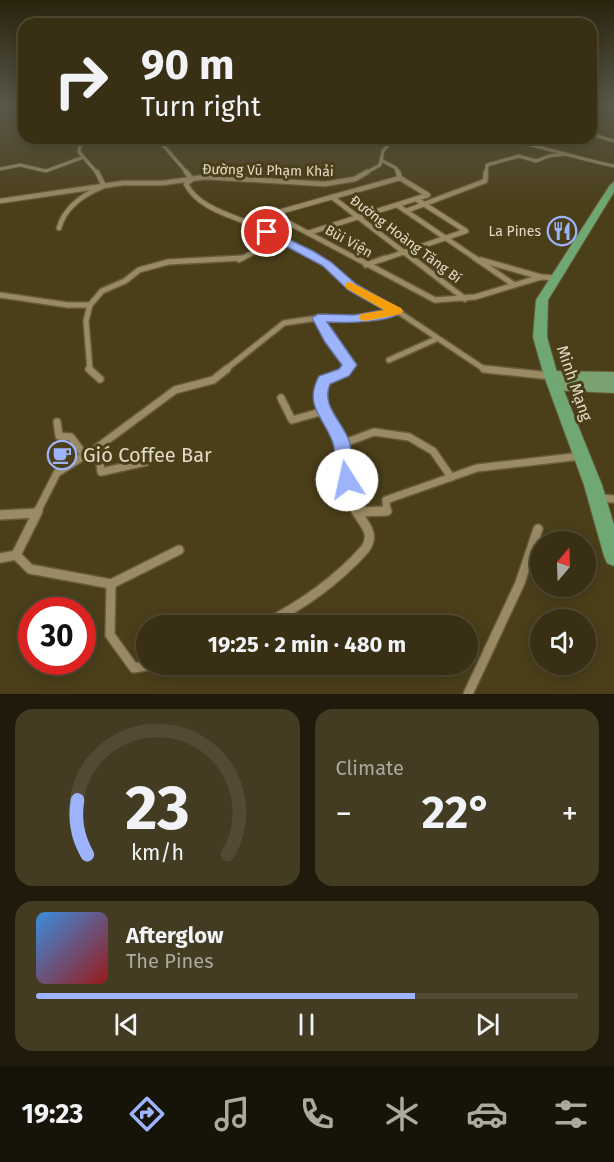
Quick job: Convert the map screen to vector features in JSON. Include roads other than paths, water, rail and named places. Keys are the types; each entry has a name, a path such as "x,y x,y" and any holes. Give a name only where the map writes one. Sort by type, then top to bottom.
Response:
{"highway":[{"path":"557,278 613,188"},
{"name":"Minh Mạng","path":"557,278 542,300 540,337 553,381 582,456 605,498 614,556"}],"main road":[{"path":"553,381 614,377"},
{"path":"553,381 614,387"}],"street":[{"path":"59,228 61,217 83,195 104,186 98,174 81,158 79,152 83,144"},
{"path":"161,144 192,179 186,184 190,192 221,213 281,238 327,264 352,287 397,311 484,369 553,381"},
{"name":"Đường Vũ Phạm Khải","path":"0,201 104,186 219,176 325,183 355,179 380,165 383,151 389,144"},
{"path":"531,144 614,166"},
{"path":"406,211 485,181 487,165 519,156 536,160 565,154"},
{"path":"0,169 20,165 46,171 81,158"},
{"path":"308,233 428,195 400,178 396,168 381,160"},
{"name":"Bùi Viện","path":"400,178 272,214 435,300 450,302 465,299 541,277"},
{"name":"Đường Hoàng Tăng Bí","path":"332,197 465,299"},
{"path":"366,265 466,231 416,199"},
{"path":"397,205 513,284"},
{"path":"100,379 89,370 86,321 90,305 102,291 125,281 139,270 168,262 239,260 281,238"},
{"path":"475,258 541,277 557,278"},
{"path":"0,295 35,298 76,307 90,305"},
{"path":"16,555 57,473 99,447 175,390 213,380 284,323 318,318 354,319 397,311"},
{"path":"284,615 324,590 344,574 369,544 370,536 357,512 342,460 342,444 324,411 320,386 324,380 344,373 350,365 330,339 318,318"},
{"path":"389,360 436,339"},
{"path":"281,398 292,420 324,411"},
{"path":"57,422 59,436 71,437 85,456"},
{"path":"342,444 374,432 409,437 433,451 451,477"},
{"path":"99,447 101,471 146,462"},
{"path":"357,512 387,511 386,500 477,468 582,456"},
{"path":"0,515 37,513"},
{"path":"468,694 520,583 538,528"},
{"path":"16,555 30,569 111,584 179,550"},
{"path":"0,558 16,555"},
{"path":"111,584 110,635 136,668"}],"place":[{"name":"La Pines","path":"562,231"},
{"name":"Gió Coffee Bar","path":"62,455"}]}
